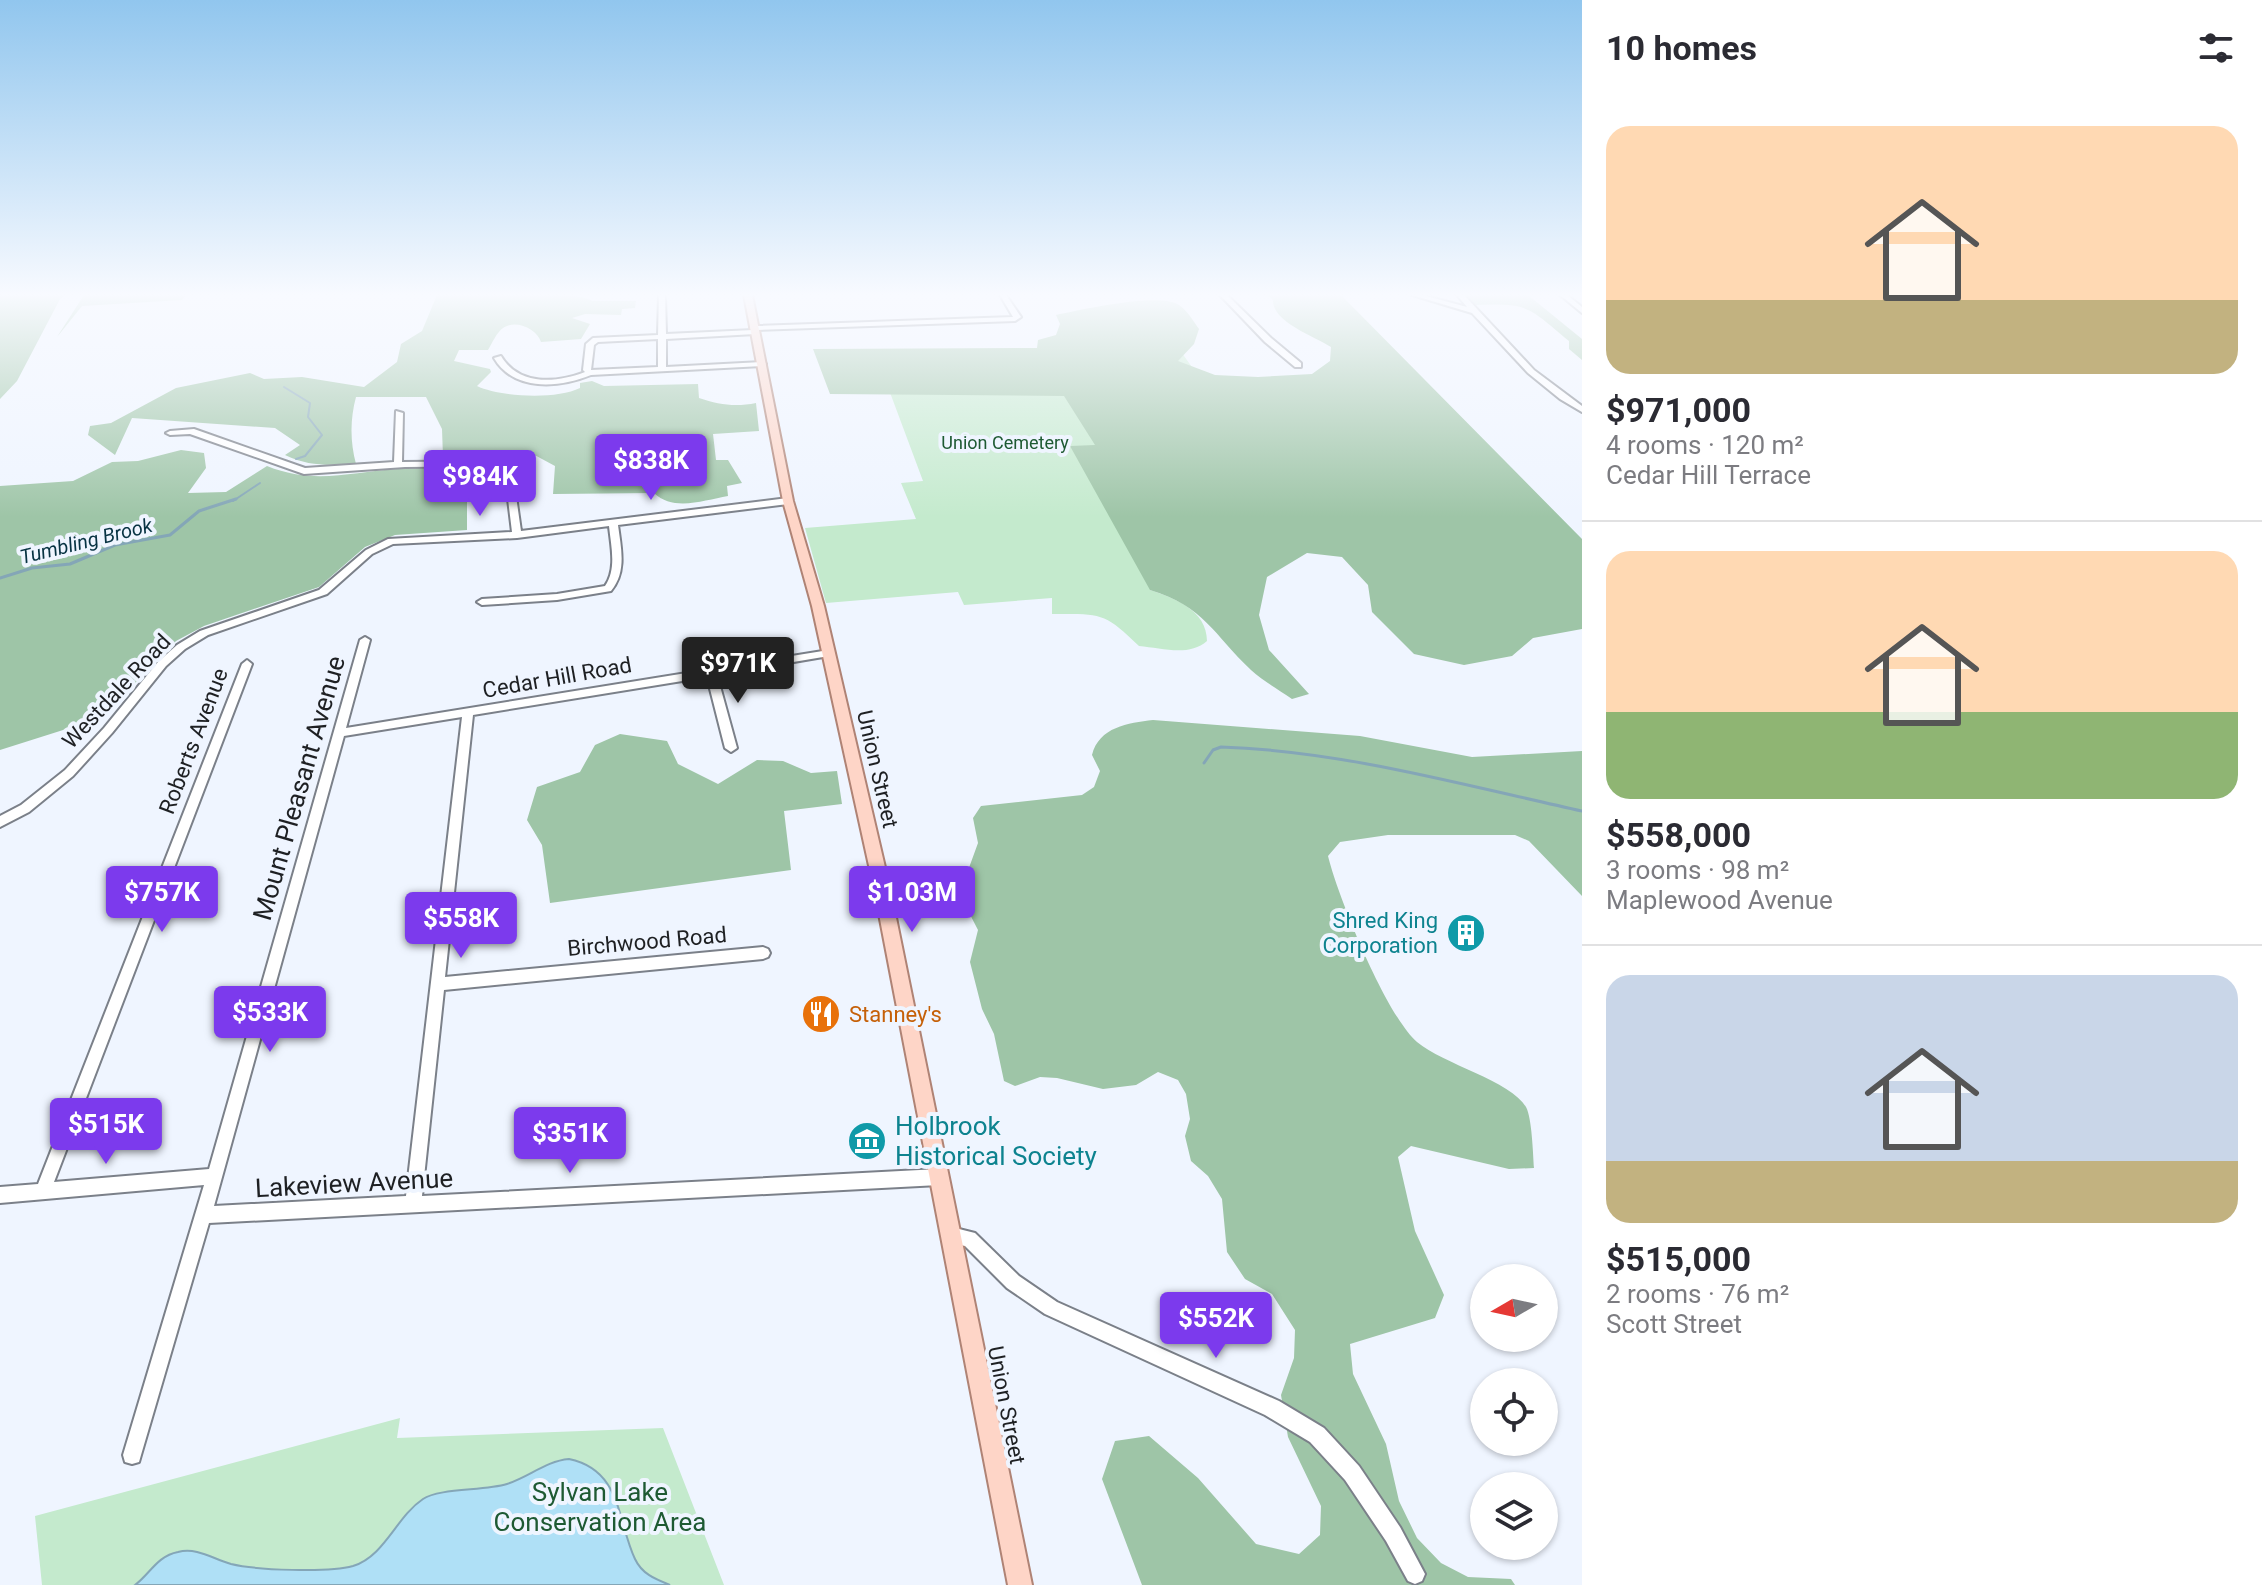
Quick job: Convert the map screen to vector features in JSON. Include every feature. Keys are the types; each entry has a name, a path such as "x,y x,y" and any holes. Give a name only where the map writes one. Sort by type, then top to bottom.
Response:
{"main road":[{"name":"Union Street","path":"763,369 788,501 829,653 883,893 1020,1585"}],"street":[{"path":"503,369 524,379 662,369"},
{"path":"590,369 590,373"},
{"path":"1525,369 1554,393 1582,410"},
{"path":"398,465 399,413"},
{"path":"170,433 191,431 304,471 508,463 517,535"},
{"name":"Westdale Road","path":"0,822 32,805 59,783 162,664 189,642 222,626 323,592 381,545 396,540 446,536 517,535 788,501"},
{"path":"482,602 557,597 608,589 616,573 613,523"},
{"name":"Mount Pleasant Avenue","path":"132,1455 204,1215 365,640"},
{"name":"Cedar Hill Road","path":"339,733 829,653"},
{"name":"Roberts Avenue","path":"43,1191 247,664"},
{"path":"711,671 731,748"},
{"path":"413,1203 468,713"},
{"name":"Birchwood Road","path":"439,984 763,953"},
{"path":"0,1195 215,1176"},
{"name":"Lakeview Avenue","path":"204,1215 939,1177"},
{"path":"951,1235 969,1239 1013,1282 1051,1308 1272,1408 1317,1435 1352,1473 1393,1534 1415,1574"}],"green space":[{"path":"0,369 23,369 17,381 0,399"},
{"path":"388,369 490,369 491,372 477,386 513,395 543,396 570,392 580,388 580,383 592,381 604,386 698,384 699,398 728,405 756,403 759,431 713,434 716,460 728,460 742,483 727,486 728,496 690,503 671,502 654,493 553,494 555,466 529,452 493,451 443,457 442,429 426,397 356,397 352,430 356,464 311,463 285,455 300,445 275,428 132,418 115,455 88,435 90,426 111,423 176,388 250,373 264,379 302,377 364,387"},
{"path":"821,369 1199,369 1215,375 1258,377 1312,374 1319,369 1414,369 1582,539 1582,629 1533,638 1512,656 1464,665 1414,654 1372,612 1368,585 1342,557 1307,553 1267,577 1259,615 1269,650 1309,694 1292,699 1251,670 1196,613 1150,590 1070,446 1095,445 1064,396 830,394"},
{"name":"Union Cemetery","path":"881,369 1193,369 1269,476 1150,590 1179,601 1201,621 1207,641 1184,650 1139,646 1101,617 1052,614 1052,598 964,605 958,592 826,603 805,528 916,519 901,483 923,481"},
{"path":"181,450 204,453 206,468 188,493 226,492 267,466 284,472 316,476 407,468 467,469 467,530 395,535 365,547 319,587 204,626 176,641 101,718 0,750 0,486 73,481 112,462 138,461"},
{"path":"1153,720 1360,736 1472,757 1582,751 1582,896 1529,841 1515,835 1388,835 1340,842 1328,856 1365,954 1405,1028 1429,1050 1506,1089 1518,1098 1528,1112 1534,1168 1509,1169 1411,1146 1398,1157 1415,1231 1444,1295 1435,1318 1350,1344 1353,1374 1386,1444 1399,1501 1417,1538 1441,1563 1468,1577 1511,1579 1515,1585 1142,1585 1102,1479 1115,1441 1149,1436 1198,1478 1256,1544 1299,1554 1320,1535 1321,1506 1288,1437 1281,1395 1294,1358 1295,1330 1272,1294 1245,1279 1227,1252 1222,1199 1208,1176 1191,1161 1185,1136 1190,1119 1186,1094 1178,1080 1158,1072 1136,1085 1103,1089 1057,1078 1040,1077 1015,1086 1004,1081 994,1034 982,1009 970,962 978,930 963,901 966,876 978,843 973,818 981,806 1082,795 1094,787 1100,771 1092,755 1101,738 1116,728"},
{"path":"620,734 667,741 678,764 718,784 757,760 783,761 811,773 837,771 842,804 784,811 791,870 550,903 542,845 527,820 537,787 580,772 595,745"},
{"name":"Sylvan Lake Conservation Area","path":"400,1418 397,1438 663,1428 724,1585 42,1585 35,1516"}],"water":[{"path":"569,1459 586,1465 608,1485 641,1569 670,1585 135,1585 159,1561 185,1551 257,1568 310,1570 353,1566 374,1554 405,1516 430,1495 507,1484"}],"waterway":[{"name":"Tumbling Brook","path":"284,387 310,403 308,417 322,435 305,456 296,459"},
{"name":"Tumbling Brook","path":"236,499 260,483"},
{"name":"Tumbling Brook","path":"0,578 32,568 70,564 115,545 170,535 199,511 236,499"},
{"path":"1204,763 1213,750 1221,747 1312,755 1403,771 1582,811"}],"place":[{"name":"Shred King Corporation","path":"1466,933"},
{"name":"Stanney's","path":"821,1014"},
{"name":"Holbrook Historical Society","path":"867,1141"}]}
